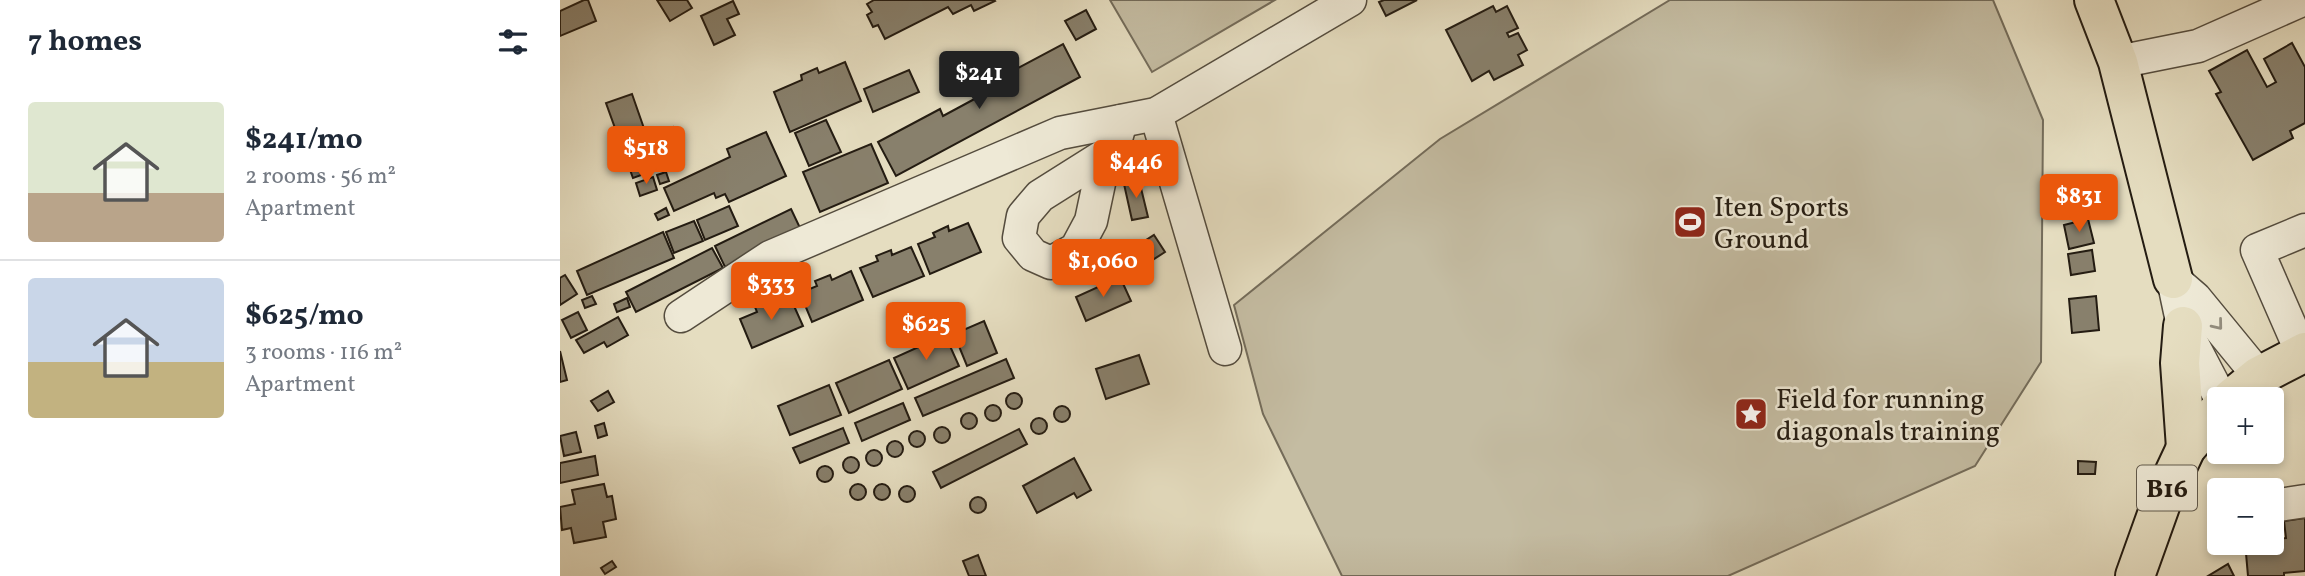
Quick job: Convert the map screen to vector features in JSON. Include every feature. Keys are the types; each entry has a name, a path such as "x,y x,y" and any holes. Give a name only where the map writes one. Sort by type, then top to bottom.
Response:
{"main road":[{"path":"2094,0 2118,62 2173,279"},
{"path":"2183,326 2180,363 2186,448"},
{"path":"2245,387 2304,353"},
{"name":"B16","path":"2135,576 2164,495 2186,448 2207,424"}],"street":[{"path":"681,316 770,257 1060,134 1156,114 1350,0"},
{"path":"2118,62 2198,46 2302,0"},
{"path":"1156,114 1225,349"},
{"path":"1105,155 1113,149 1121,121"},
{"path":"2304,353 2258,250 2305,230"},
{"path":"2173,279 2183,326 2215,387"},
{"path":"2173,279 2209,314 2245,387"},
{"path":"2284,504 2305,501"}],"shaded area":[{"path":"1110,0 1275,0 1152,72"},
{"name":"Iten Sports Ground","path":"1670,0 1993,0 2043,120 2041,362 1975,466 1728,576 1342,576 1263,414 1234,305 1440,139"}],"building":[{"path":"588,0 596,21 560,36 560,11"},
{"path":"657,0 687,0 692,8 670,21"},
{"path":"874,0 995,1 974,11 971,5 953,14 948,7 885,39 878,25 873,27 867,15 872,12 867,4"},
{"path":"1417,0 1386,16 1379,2"},
{"path":"733,1 739,14 727,19 735,35 714,45 701,16"},
{"path":"1493,6 1496,12 1507,6 1518,28 1507,33 1509,37 1518,33 1527,50 1518,55 1523,65 1494,80 1489,71 1472,81 1446,30"},
{"path":"1086,10 1096,29 1076,40 1065,21"},
{"path":"2292,43 2305,67 2305,123 2290,131 2293,138 2253,160 2216,94 2221,92 2209,71 2247,50 2267,87 2276,82 2264,59"},
{"path":"1063,44 1080,77 896,176 878,142 940,109 943,116 993,89 990,83"},
{"path":"845,62 861,101 790,132 774,92 802,80 801,75 817,68 819,73"},
{"path":"909,70 919,92 873,112 864,89"},
{"path":"632,94 647,137 673,127 680,148 654,157 658,169 633,178 606,103"},
{"path":"826,120 841,152 809,166 795,133"},
{"path":"766,132 786,176 729,202 725,194 716,198 714,193 674,211 664,188 730,157 727,149"},
{"path":"871,144 888,183 820,212 803,172"},
{"path":"1137,159 1141,175 1117,180 1114,165"},
{"path":"666,172 669,181 660,184 657,175"},
{"path":"653,177 657,190 640,196 636,183"},
{"path":"1139,180 1148,217 1132,220 1124,184"},
{"path":"729,206 738,226 705,240 697,220"},
{"path":"666,208 669,215 658,220 655,214"},
{"path":"791,209 801,230 725,267 715,246"},
{"path":"2088,219 2094,243 2069,249 2064,225"},
{"path":"694,221 703,241 674,253 666,232"},
{"path":"968,223 981,252 930,274 918,244 935,237 933,233 948,226 949,231"},
{"path":"663,232 674,258 587,295 577,271"},
{"path":"1154,235 1165,252 1140,268 1129,251"},
{"path":"911,247 924,276 873,297 860,268 878,261 876,256 891,250 892,255"},
{"path":"712,248 723,268 636,312 626,292"},
{"path":"2092,250 2095,271 2071,275 2068,254"},
{"path":"851,271 863,300 812,322 800,293 817,286 815,281 830,275 832,280"},
{"path":"565,275 577,294 560,305 560,278"},
{"path":"1120,277 1131,301 1086,321 1076,297"},
{"path":"592,296 596,304 585,308 582,300"},
{"path":"2096,296 2099,330 2072,333 2069,299"},
{"path":"790,297 803,326 752,348 740,319 757,312 755,307 770,301 771,305"},
{"path":"627,298 630,307 617,312 614,304"},
{"path":"578,312 587,330 571,338 562,320"},
{"path":"618,317 628,335 607,347 604,342 584,353 576,340"},
{"path":"984,321 997,353 967,366 954,334"},
{"path":"945,335 959,366 908,389 894,358"},
{"path":"560,351 567,380 560,382"},
{"path":"1139,355 1149,384 1106,399 1096,369"},
{"path":"1006,359 1014,378 923,416 915,398"},
{"path":"889,360 902,389 849,413 836,383"},
{"path":"829,385 841,415 790,435 778,406"},
{"path":"608,391 614,402 598,411 591,401"},
{"path":"1011,393 1017,393 1022,401 1020,407 1011,409 1006,404 1006,398"},
{"path":"903,403 910,420 862,441 855,423"},
{"path":"990,405 996,405 1001,413 999,419 990,421 985,416 985,410"},
{"path":"1059,406 1065,406 1070,414 1068,420 1059,422 1054,417 1054,411"},
{"path":"966,413 972,413 977,421 975,427 966,429 961,424 961,418"},
{"path":"1036,418 1042,418 1047,426 1045,432 1036,434 1031,429 1031,423"},
{"path":"604,423 607,435 598,438 595,426"},
{"path":"939,427 945,427 950,435 948,441 939,443 934,438 934,432"},
{"path":"843,428 849,443 800,463 793,448"},
{"path":"1019,429 1027,444 941,488 933,472"},
{"path":"914,431 920,431 925,439 923,445 914,447 909,442 909,436"},
{"path":"576,432 581,452 564,456 560,436"},
{"path":"892,441 898,441 903,449 901,455 892,457 887,452 887,446"},
{"path":"871,450 877,450 882,458 880,464 871,466 866,461 866,455"},
{"path":"595,456 598,475 560,483 560,463"},
{"path":"848,457 854,457 859,465 857,471 848,473 843,468 843,462"},
{"path":"1074,458 1091,490 1077,498 1074,493 1037,513 1023,486"},
{"path":"2078,461 2096,462 2095,474 2078,474"},
{"path":"822,466 828,466 833,474 831,480 822,482 817,477 817,471"},
{"path":"604,484 607,497 612,496 616,519 603,522 606,537 574,543 571,528 562,530 560,507 575,504 572,490"},
{"path":"855,484 861,484 866,492 864,498 855,500 850,495 850,489"},
{"path":"879,484 885,484 890,492 888,498 879,500 874,495 874,489"},
{"path":"904,486 910,486 915,494 913,500 904,502 899,497 899,491"},
{"path":"975,497 981,497 986,505 984,511 975,513 970,508 970,502"},
{"path":"2305,518 2305,571 2284,573 2284,576 2248,576 2246,555 2284,555 2284,521"},
{"path":"978,555 986,576 969,576 963,561"},
{"path":"612,561 616,567 605,574 601,568"},
{"path":"2228,564 2234,576 2208,576"}],"place":[{"name":"Iten Sports Ground","path":"1690,222"},
{"name":"Field for running diagonals training","path":"1751,414"}]}
